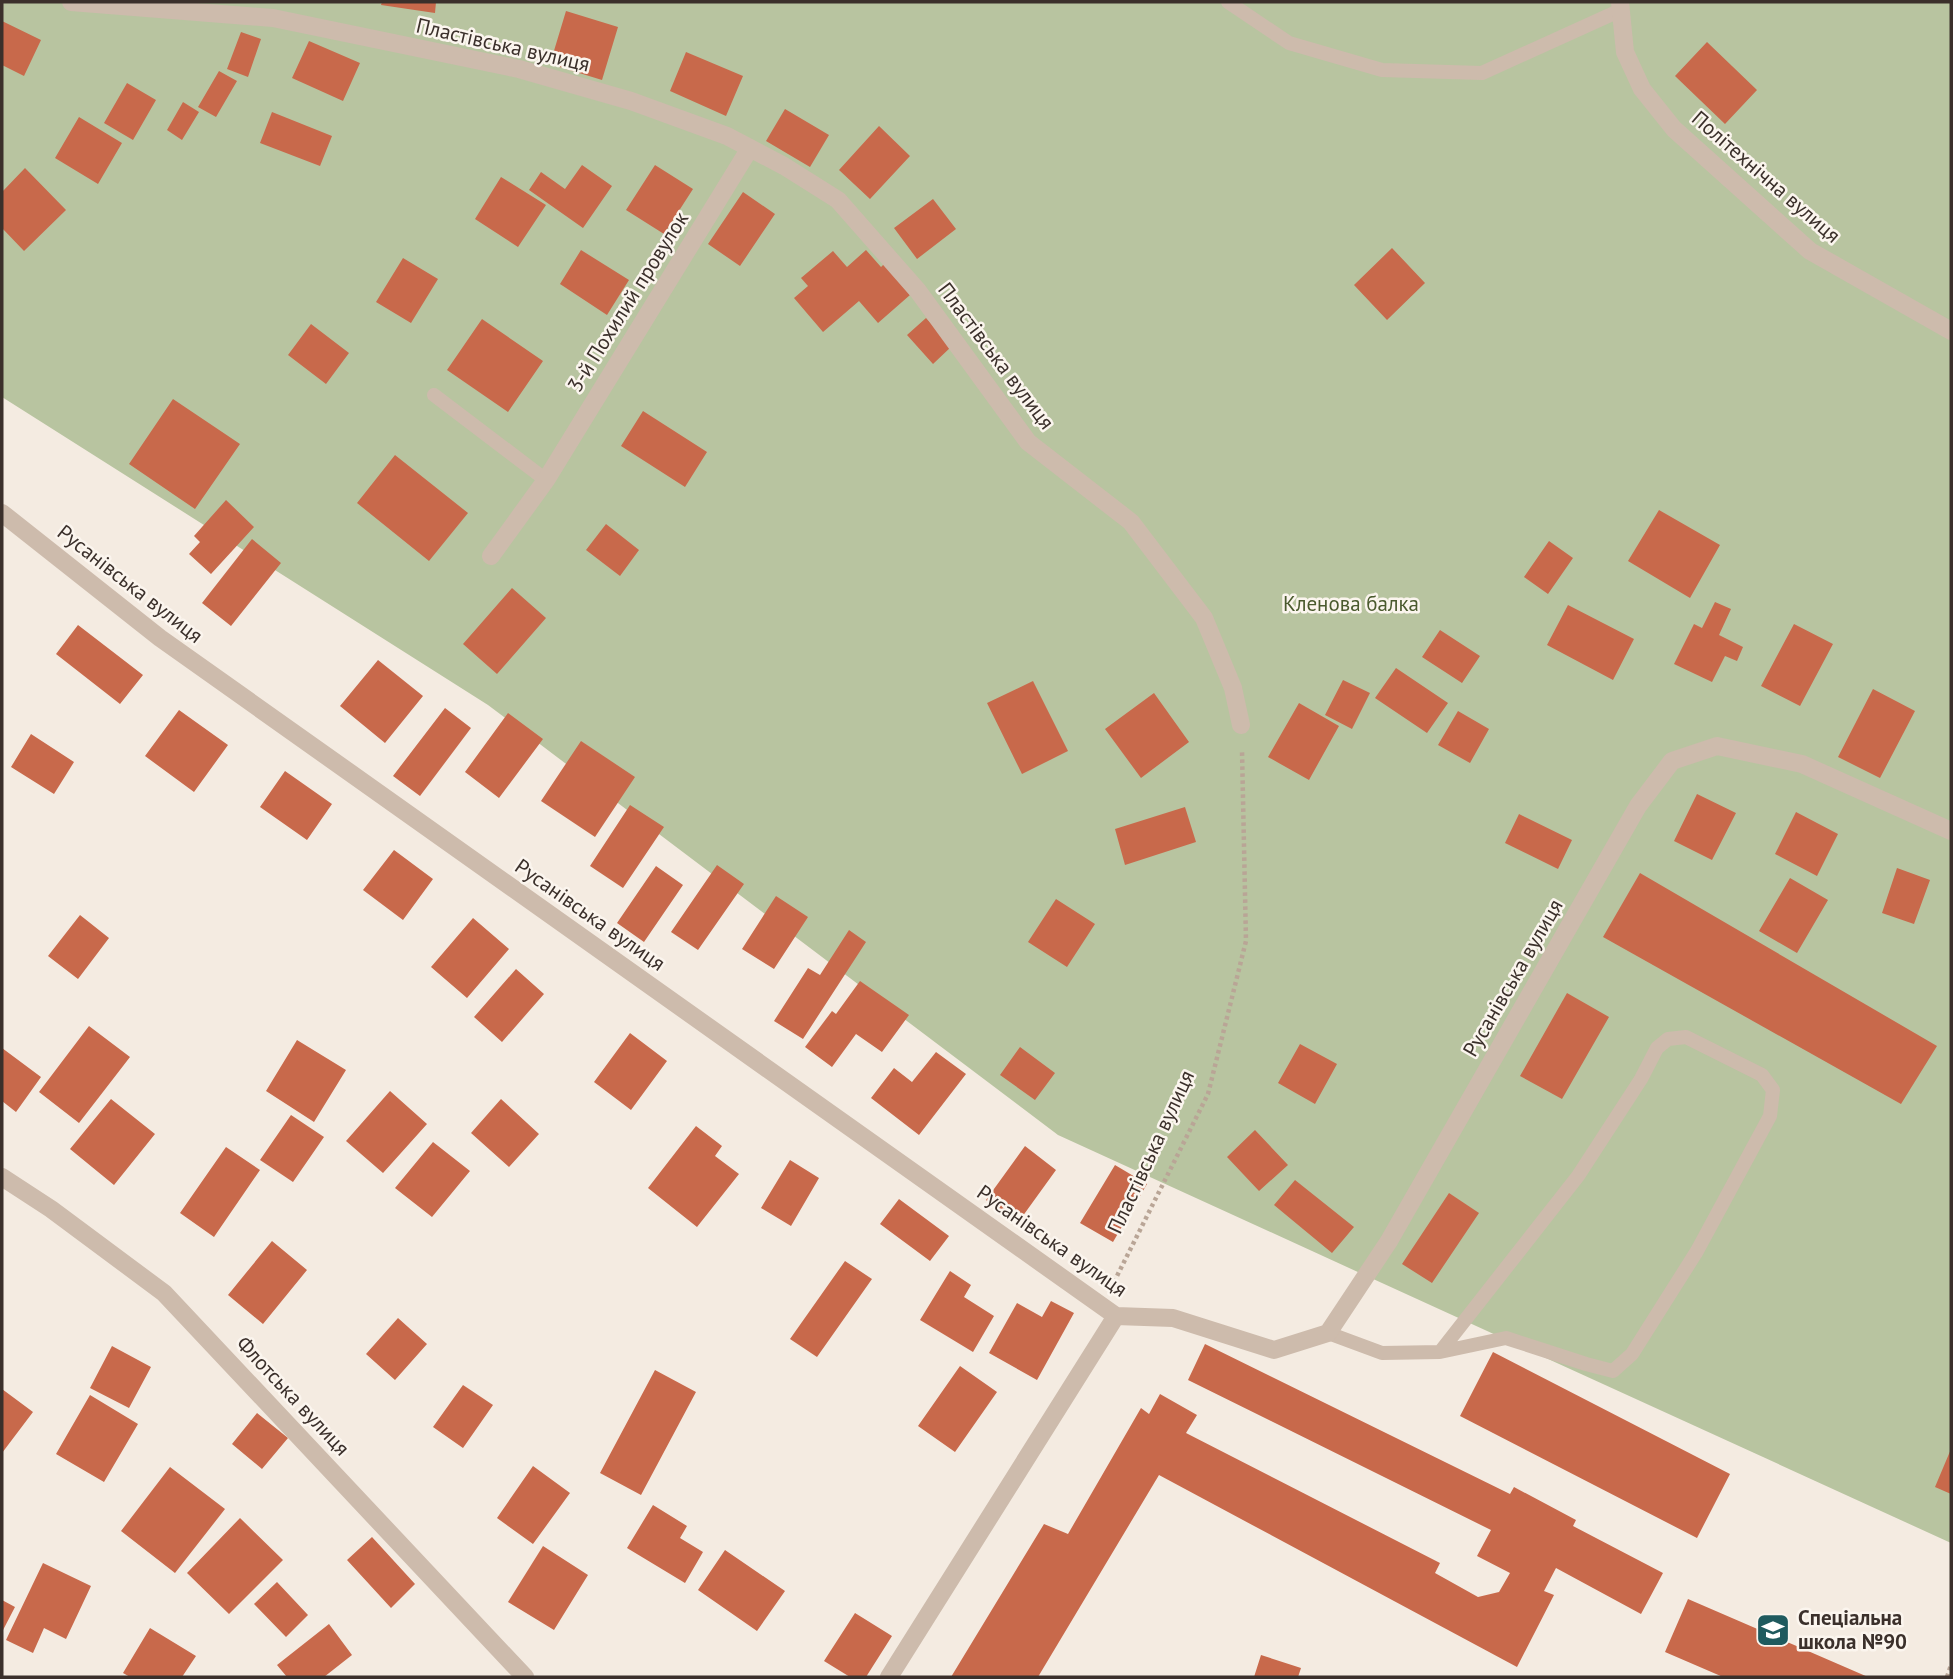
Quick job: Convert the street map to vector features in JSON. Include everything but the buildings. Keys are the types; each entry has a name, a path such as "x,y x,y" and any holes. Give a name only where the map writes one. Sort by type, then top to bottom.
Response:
{"street":[{"name":"Пластівська вулиця","path":"71,2 273,18 519,69 631,101 727,136 838,200 918,291 1028,442 1131,522 1204,618 1233,688 1241,725"},
{"name":"Політехнічна вулиця","path":"1621,6 1625,52 1642,89 1674,129 1810,251 1951,331"},
{"name":"3-й Похилий провулок","path":"491,556 546,480 750,148"},
{"name":"Русанівська вулиця","path":"2,513 160,638 1109,1311 1173,1318 1274,1350 1328,1334 1389,1241 1638,806 1672,761 1717,746 1802,764 1951,831"},
{"name":"Флотська вулиця","path":"2,1177 51,1209 164,1293 525,1677"},
{"path":"889,1677 1109,1311"}],"lane":[{"path":"1228,2 1289,43 1382,70 1482,73 1621,6"},
{"path":"434,395 546,480"},
{"path":"1328,1334 1382,1353 1440,1352 1506,1338 1613,1371 1633,1353 1697,1251 1770,1116 1773,1090 1762,1075 1686,1037 1668,1039 1657,1048 1641,1079 1578,1176 1440,1352"}],"path":[{"name":"Пластівська вулиця","path":"1109,1311 1208,1094 1246,941 1241,725"},
{"path":"1947,1677 1951,1665"}],"green space":[{"name":"Кленова балка","path":"2,2 1951,2 1951,1543 1058,1135 488,705 2,397"}],"place":[{"name":"Спеціальна школа №90","path":"1773,1630"}]}
